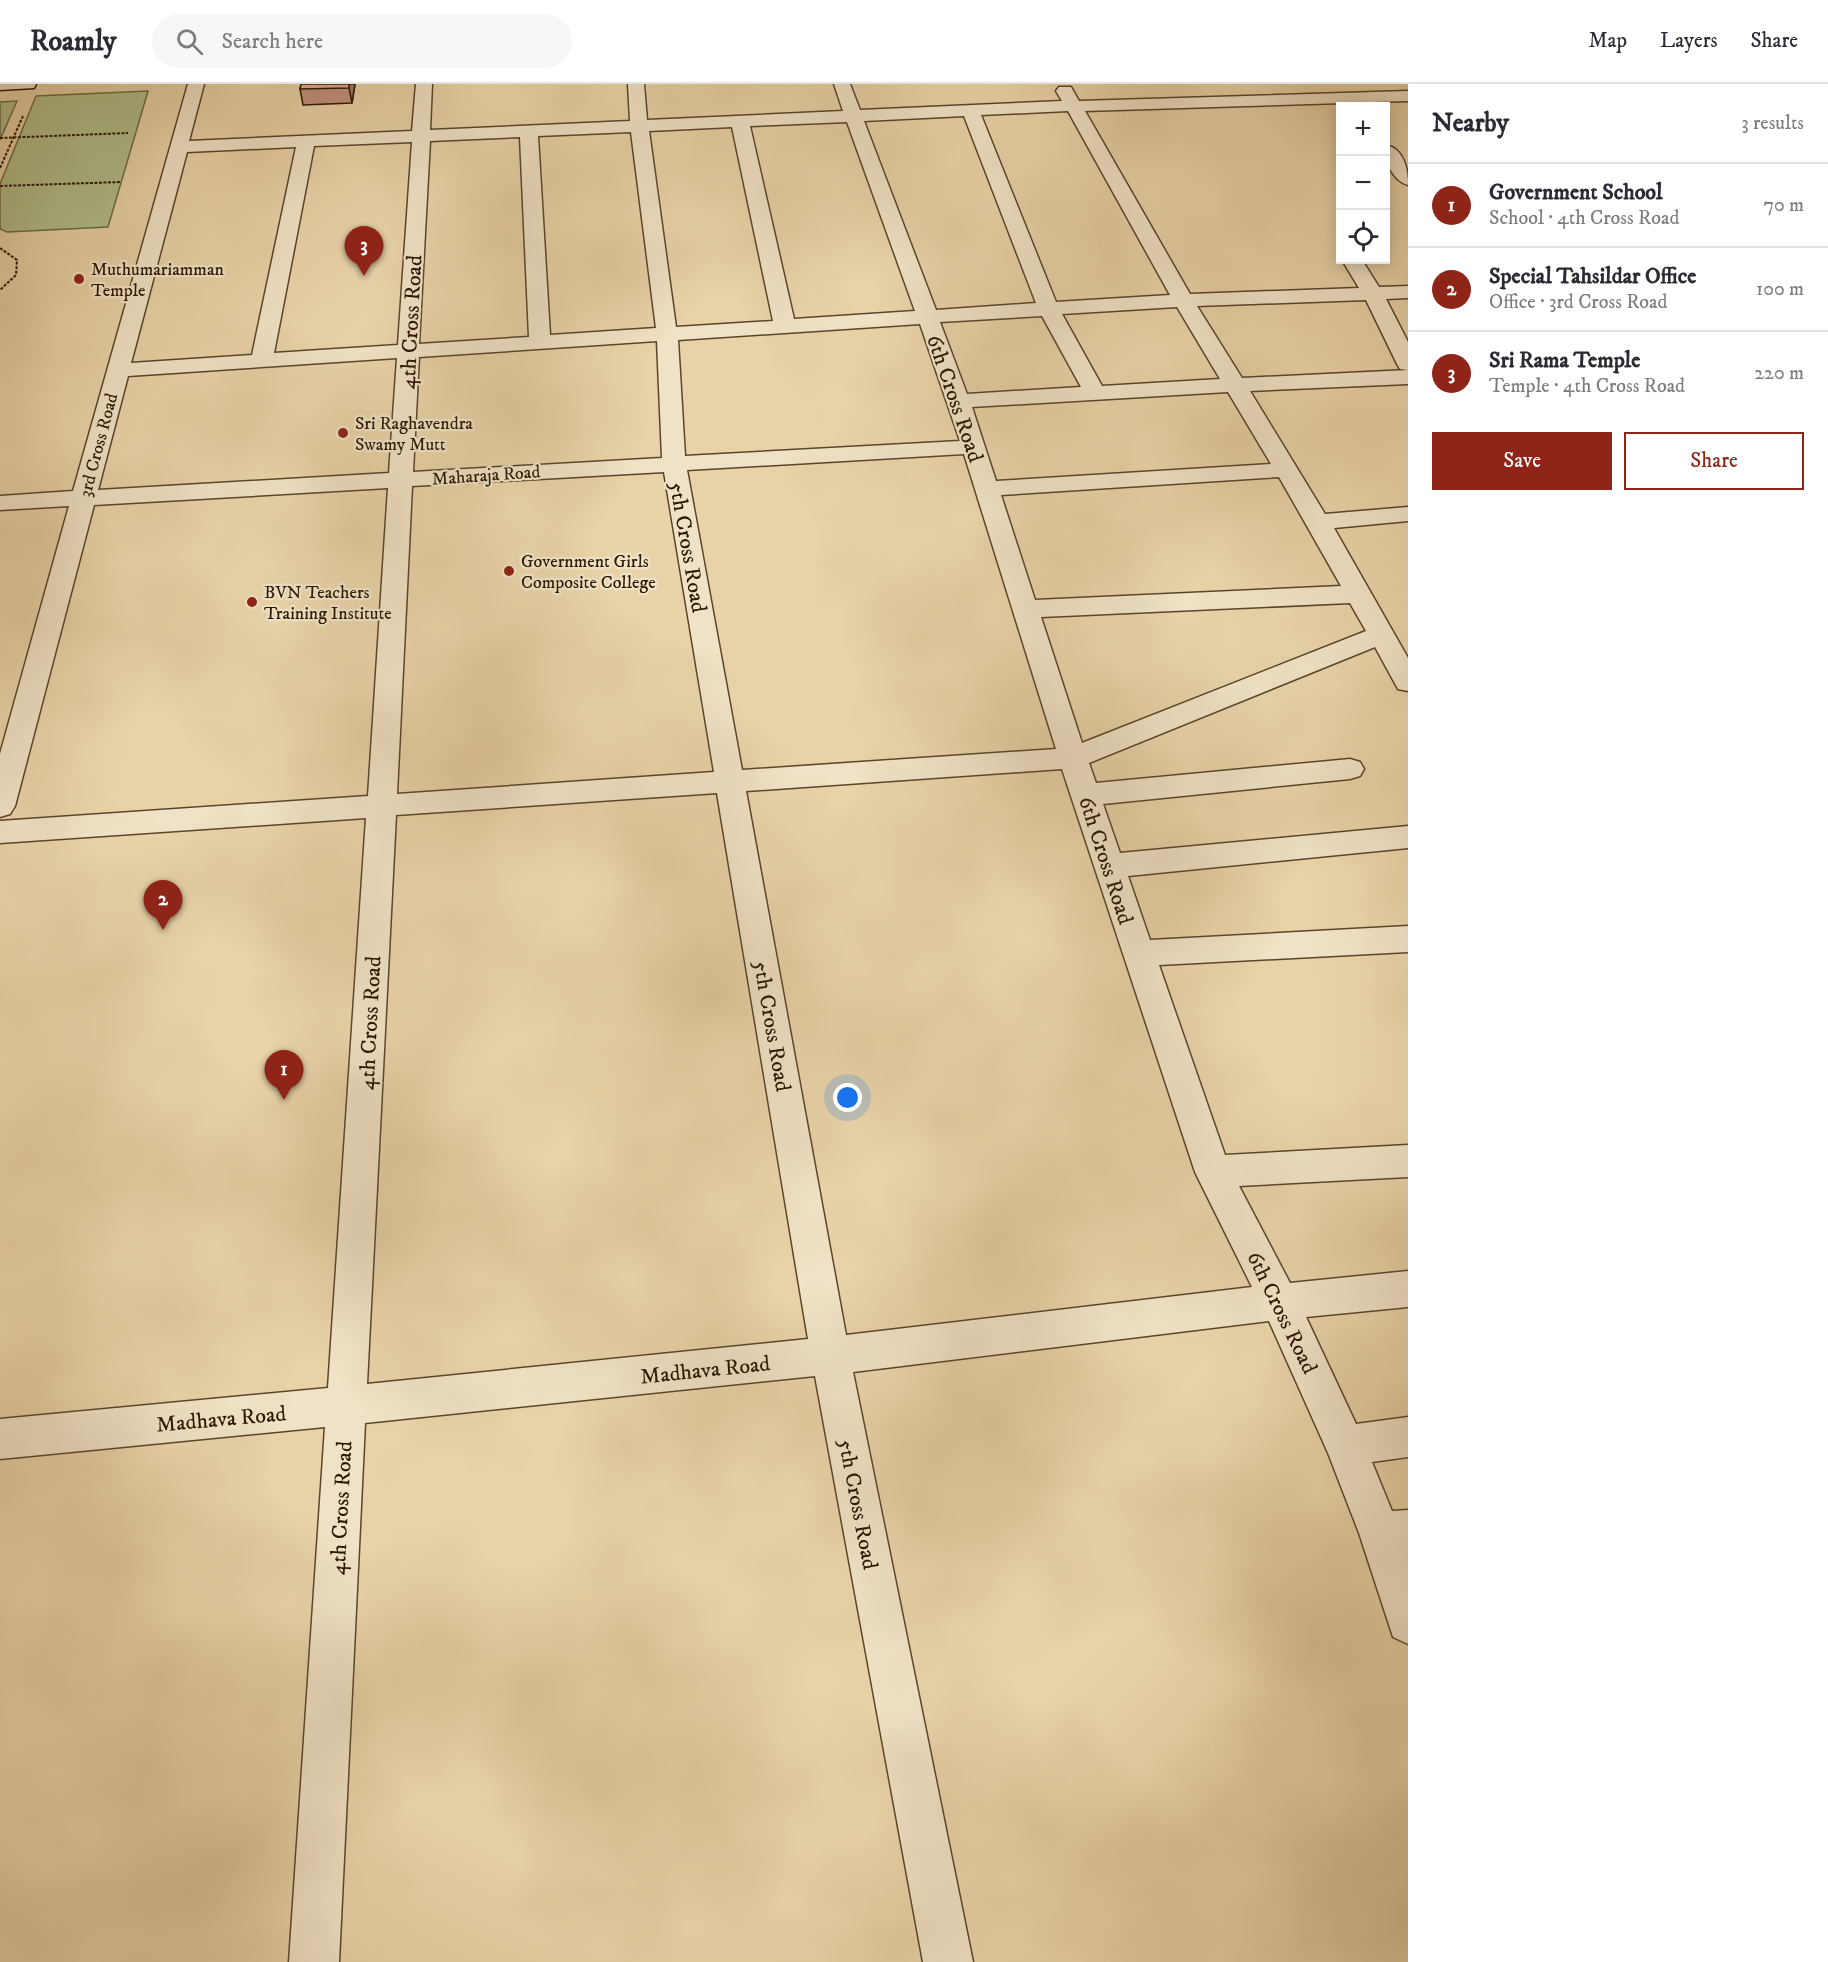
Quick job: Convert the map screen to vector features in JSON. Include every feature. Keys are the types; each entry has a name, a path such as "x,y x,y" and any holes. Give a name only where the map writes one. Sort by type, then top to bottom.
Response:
{"street":[{"path":"0,85 28,84"},
{"name":"3rd Cross Road","path":"0,806 196,84"},
{"name":"4th Cross Road","path":"314,1962 424,84"},
{"name":"5th Cross Road","path":"636,84 639,126 668,335 674,464 830,1355 948,1962"},
{"name":"6th Cross Road","path":"842,84 959,401 1073,758 1213,1172 1279,1301 1345,1445 1394,1532 1408,1622"},
{"path":"1061,84 1183,300 1318,522 1408,682"},
{"path":"179,147 1073,106 1343,96 1408,96"},
{"path":"971,111 1048,308 1095,393"},
{"path":"740,122 785,327"},
{"path":"529,132 540,343"},
{"path":"262,360 306,142"},
{"path":"1390,155 1406,174"},
{"path":"1354,264 1408,364"},
{"path":"118,370 1048,308 1183,300 1408,292"},
{"path":"959,401 1408,377"},
{"name":"Maharaja Road","path":"0,503 972,447"},
{"path":"987,489 1287,470"},
{"path":"1318,522 1408,514"},
{"path":"1025,609 1358,594"},
{"path":"0,832 1073,758 1381,635"},
{"path":"1086,795 1350,769"},
{"path":"1109,866 1408,837"},
{"path":"1139,953 1408,939"},
{"path":"1213,1172 1408,1161"},
{"name":"Madhava Road","path":"0,1439 346,1406 830,1355 1279,1301 1408,1289"},
{"path":"1345,1445 1408,1437"}],"path":[{"path":"0,168 25,111"},
{"path":"0,138 128,133"},
{"path":"0,186 121,182"},
{"path":"0,248 17,260 16,275 0,290"}],"green space":[{"path":"148,91 108,227 7,232 0,229 0,184 36,96"},
{"path":"17,101 0,140 0,102"}],"building":[{"path":"301,84 349,84 349,88 300,89"}],"place":[{"name":"Sri Rama Temple","path":"364,276"},
{"name":"Muthumariamman Temple","path":"79,279"},
{"name":"Sri Raghavendra Swamy Mutt","path":"343,433"},
{"name":"Government Girls Composite College","path":"509,571"},
{"name":"BVN Teachers Training Institute","path":"252,602"},
{"name":"Special Tahsildar Office","path":"163,930"},
{"name":"Government School","path":"284,1100"}]}
